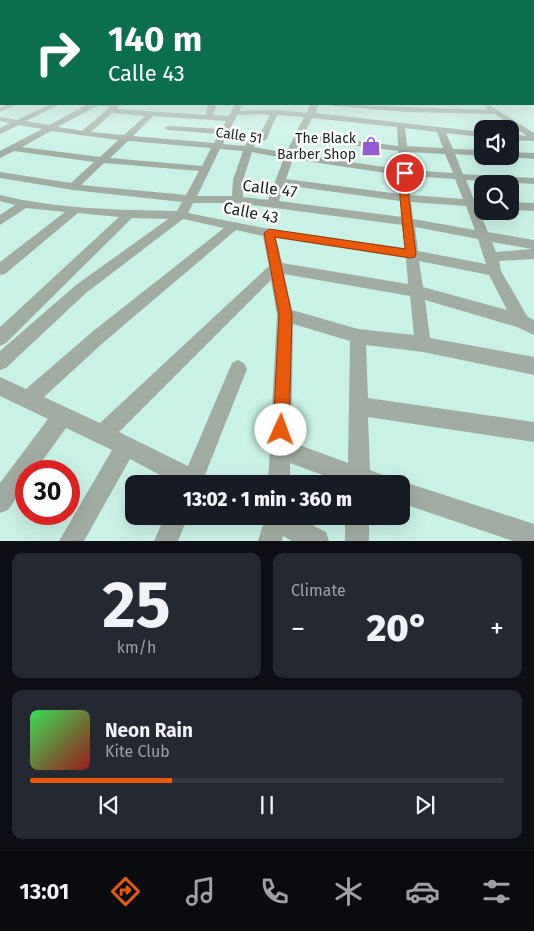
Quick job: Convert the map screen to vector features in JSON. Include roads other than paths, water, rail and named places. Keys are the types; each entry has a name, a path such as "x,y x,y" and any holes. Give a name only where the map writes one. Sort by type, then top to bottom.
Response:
{"street":[{"path":"0,110 12,105"},
{"path":"0,130 54,105"},
{"path":"0,155 93,105 116,107 151,114 208,116 262,108 275,112 309,115 343,130 403,149 474,153"},
{"path":"208,116 212,110 210,105"},
{"path":"272,204 289,156 309,115 312,113 314,105"},
{"path":"362,105 435,107 469,112 496,112"},
{"path":"463,105 469,112"},
{"path":"486,105 534,138"},
{"path":"84,134 116,107"},
{"path":"0,362 81,289 180,215 235,112"},
{"path":"237,200 238,180 248,148 251,142 263,138 275,112"},
{"path":"73,187 151,114"},
{"path":"158,141 179,115"},
{"name":"Calle 51","path":"0,119 84,134 248,148 405,173 534,181"},
{"path":"299,136 401,125 474,133"},
{"path":"401,125 405,198 423,344"},
{"path":"168,128 224,132"},
{"path":"440,129 492,257 494,271 528,324"},
{"path":"519,137 534,138"},
{"path":"11,148 101,160 205,169"},
{"path":"519,155 534,156"},
{"name":"Calle 47","path":"0,175 73,187 189,199 237,200 272,204 408,222 534,245"},
{"path":"281,181 405,198 474,204"},
{"name":"Calle 43","path":"0,198 24,204 76,209 129,214 180,215 269,233 411,254 494,271"},
{"path":"0,220 24,204"},
{"path":"519,206 534,207"},
{"path":"0,270 76,209"},
{"path":"0,338 129,214"},
{"path":"29,399 98,337 235,225"},
{"path":"269,233 285,315 279,475"},
{"path":"492,257 534,254"},
{"path":"276,266 416,291 528,324"},
{"path":"102,436 276,266"},
{"path":"285,315 358,336 423,344 534,366"},
{"path":"358,336 359,406 364,475"},
{"path":"198,475 238,369"},
{"path":"2,391 29,399 182,475"},
{"path":"359,406 534,432"},
{"path":"0,502 62,417"},
{"path":"71,541 126,446"},
{"path":"280,449 347,475"},
{"path":"410,495 534,536"},
{"path":"166,541 173,525"},
{"path":"278,525 317,541"},
{"path":"357,541 358,525"}],"place":[{"name":"The Black Barber Shop","path":"371,146"}]}
